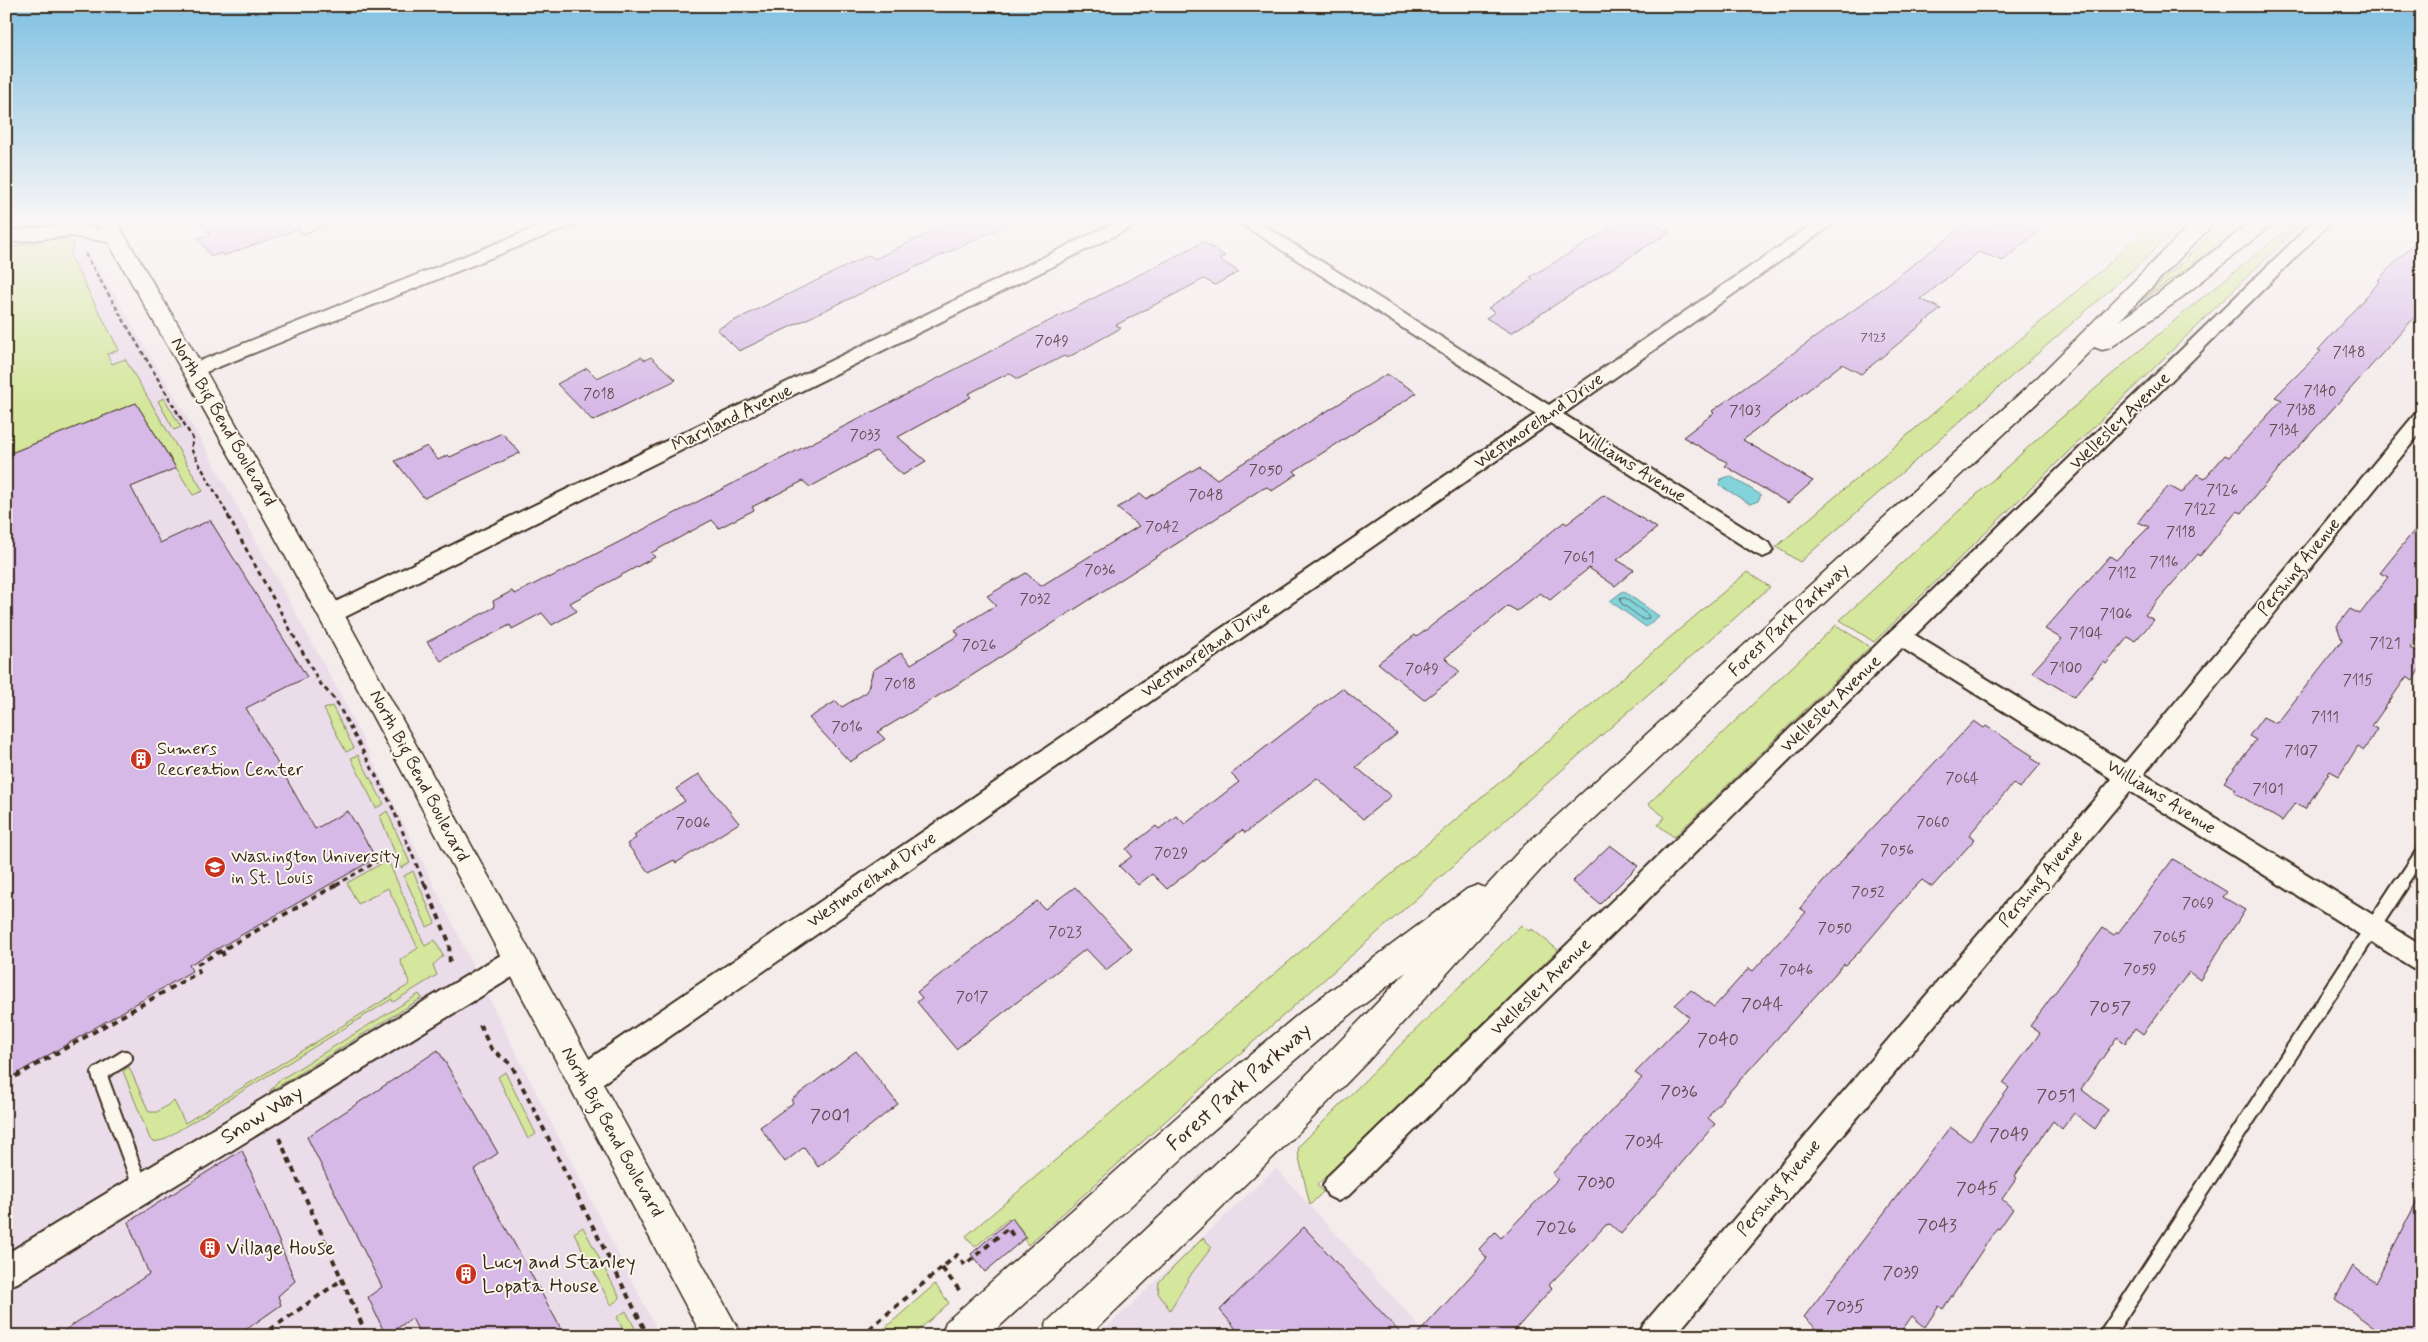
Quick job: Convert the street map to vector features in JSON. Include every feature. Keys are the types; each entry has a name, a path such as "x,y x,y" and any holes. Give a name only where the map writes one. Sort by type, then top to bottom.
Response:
{"main road":[{"name":"North Big Bend Boulevard","path":"143,284 194,370 331,614 723,1336"},
{"name":"Forest Park Parkway","path":"1061,1336 1282,1125 1356,1050 1533,857 2045,383 2144,284"},
{"name":"Forest Park Parkway","path":"2045,383 2185,284"},
{"name":"Forest Park Parkway","path":"960,1336 1198,1121 1312,1024 1533,857"}],"street":[{"path":"194,370 412,284"},
{"name":"Maryland Avenue","path":"331,614 1004,284"},
{"name":"Williams Avenue","path":"1344,284 1763,549"},
{"name":"Westmoreland Drive","path":"583,1080 1738,284"},
{"name":"Wellesley Avenue","path":"1338,1186 2260,284"},
{"name":"Pershing Avenue","path":"1654,1336 2128,777 2422,418"},
{"name":"Williams Avenue","path":"1900,636 2422,959"},
{"name":"Snow Way","path":"6,1272 518,959"}],"lane":[{"path":"2106,1336 2422,852"},
{"path":"125,1058 99,1074 141,1188"}],"path":[{"path":"102,284 193,439 191,450 319,682 336,701 391,804 448,942 450,965"},
{"path":"6,1082 199,972 196,965 390,854"},
{"path":"222,951 224,956"},
{"path":"480,1025 491,1049 511,1064 648,1336"},
{"path":"277,1132 368,1336"},
{"path":"861,1336 957,1254 965,1265 1008,1228 1016,1238 1010,1244"},
{"path":"942,1268 963,1297"},
{"path":"261,1336 343,1279"}],"shaded area":[{"name":"Washington University in St. Louis","path":"6,284 108,284 204,446 340,694 509,1039 660,1336 6,1336"},
{"path":"1276,1168 1428,1336 1098,1336"}],"green space":[{"path":"6,284 84,284 119,350 107,354 112,364 125,359 203,491 193,495 136,403 6,455"},
{"path":"2086,284 2117,284 1800,562 1776,547"},
{"path":"2159,284 2165,284 2139,303"},
{"path":"2220,284 2240,284 1874,642 1840,620 2046,431"},
{"path":"164,398 181,427 174,430 158,401"},
{"path":"1747,572 1770,587 1243,1051 1028,1245 1024,1239 1026,1236 1012,1219 1010,1221 1008,1219 975,1247 966,1236"},
{"path":"1836,625 1870,647 1674,837 1658,825 1665,817 1648,804"},
{"path":"332,706 354,748 346,752 324,709"},
{"path":"358,755 384,804 376,808 351,758"},
{"path":"387,811 410,863 401,868 380,816"},
{"path":"388,860 425,946 435,940 443,956 433,965 437,975 393,1002 392,999 163,1140 153,1142 150,1139 123,1071 129,1067 149,1112 157,1112 174,1101 185,1123 410,984 400,960 418,948 388,888 358,904 347,883"},
{"path":"413,871 435,923 427,927 404,876"},
{"path":"1521,925 1529,931 1532,929 1558,950 1317,1185 1323,1192 1310,1205 1298,1153 1299,1146"},
{"path":"419,994 422,998 269,1092 278,1081"},
{"path":"505,1072 536,1134 528,1139 498,1077"},
{"path":"583,1227 620,1298 611,1305 574,1233"},
{"path":"1203,1238 1212,1247 1192,1273 1170,1310 1158,1293 1159,1282"},
{"path":"935,1284 949,1303 912,1336 876,1336"},
{"path":"626,1311 639,1336 626,1336 617,1317"}],"water":[{"path":"1730,476 1761,495 1758,501 1750,504 1719,485 1721,479"},
{"path":"1623,591 1659,616 1646,627 1610,601"}],"building":[{"path":"810,284 882,284 739,351 717,329"},
{"path":"1122,284 1195,284 1116,325 1121,328 1067,358 1064,356 1018,379 1009,373 968,394 971,397 898,437 926,461 903,475 876,451 810,487 803,481 752,507 754,510 719,528 712,520 651,553 655,557 570,603 577,611 552,625 542,613 512,629 510,625 441,661 427,642 495,607 493,601 512,591 515,594"},
{"path":"1526,284 1588,284 1511,333 1486,318 1495,312 1488,308"},
{"path":"1888,284 1940,284 1921,299 1941,309 1861,374 1842,364 1743,440 1813,481 1788,503 1725,466 1728,463 1683,437 1714,413 1712,411"},
{"path":"2378,284 2422,284 2422,309 2261,489 2242,513 2237,511 2200,556 2198,554 2145,615 2154,620 2135,641 2128,637 2106,664 2103,662 2074,697 2032,672 2062,639 2045,629 2110,556 2116,560 2149,527 2138,522 2148,509 2169,486 2182,493 2197,474 2205,478 2225,455 2229,457 2282,400 2275,397 2321,351 2318,350"},
{"path":"641,357 645,360 651,357 676,380 593,421 557,384 587,368 597,378"},
{"path":"1387,374 1417,393 1294,471 1297,474 1272,491 1267,487 1260,490 968,678 878,732 885,739 850,762 809,718 836,701 842,707 867,692 873,670 901,653 911,664 959,635 955,630 996,605 987,596 1026,573 1041,586 1139,526 1117,508 1140,494 1146,499 1200,466 1217,479"},
{"name":"Sumers Recreation Center","path":"136,403 176,468 131,487 160,543 210,520 307,677 246,708 315,829 348,811 376,858 189,965 192,971 6,1080 6,455"},
{"path":"502,433 520,453 424,498 395,461 427,446 438,460 448,455 450,457"},
{"path":"1604,495 1657,528 1617,560 1634,570 1615,586 1589,568 1550,600 1540,593 1517,611 1508,606 1445,658 1460,672 1424,700 1378,663 1415,635 1417,637 1564,522 1567,524"},
{"path":"2422,521 2422,631 2410,648 2422,654 2422,665 2413,680 2407,676 2372,726 2377,729 2364,750 2358,746 2339,776 2330,771 2305,809 2295,803 2282,821 2234,792 2236,789 2224,782 2256,740 2249,736 2263,717 2275,723 2278,722 2342,640 2337,626 2350,609 2360,614 2388,577 2380,573"},
{"path":"1342,688 1397,734 1356,767 1391,796 1363,819 1317,778 1245,833 1242,830 1167,889 1152,874 1138,885 1119,866 1132,856 1126,849 1156,826 1159,829 1176,816 1185,824 1239,782 1231,774"},
{"path":"1974,721 1984,728 1986,726 2033,756 2031,758 2041,764 2020,788 2013,784 1969,835 1975,839 1932,887 1922,880 1911,891 1859,952 1846,965 1844,964 1713,1110 1708,1118 1715,1124 1621,1234 1610,1224 1606,1225 1549,1285 1552,1288 1510,1336 1416,1336 1487,1258 1479,1249 1495,1232 1501,1238 1558,1179 1552,1174 1642,1078 1635,1073 1689,1017 1675,1005 1691,990 1714,1007 1749,968 1753,971 1806,912 1800,908 1845,857"},
{"path":"699,774 739,823 676,863 674,860 649,873 627,844 636,838 634,835 647,825 685,801 676,789"},
{"path":"1610,845 1638,866 1600,904 1572,882"},
{"path":"2173,859 2227,892 2223,897 2245,910 2200,980 2189,972 2143,1034 2135,1028 2125,1043 2117,1037 2081,1089 2108,1110 2095,1129 2074,1113 2062,1129 2053,1121 2015,1176 2017,1178 2002,1199 2013,1209 1999,1229 1997,1228 1943,1309 1939,1306 1925,1327 1912,1316 1898,1336 1824,1336 1804,1317 1950,1127 1970,1141 2009,1088 2003,1083 2040,1033 2030,1026 2103,928 2114,935 2118,933"},
{"path":"1075,887 1132,949 1106,970 1086,949 956,1049 917,1002 922,998 917,992 1037,901 1045,909"},
{"path":"438,1050 498,1153 474,1170 565,1336 421,1336 412,1318 386,1336 368,1297 382,1287 307,1137"},
{"path":"856,1051 898,1104 818,1167 804,1147 785,1162 760,1127 793,1103 791,1100"},
{"name":"Village House","path":"242,1150 295,1281 278,1296 281,1305 237,1336 56,1336 149,1274 128,1222"},
{"path":"2422,1191 2422,1336 2385,1336 2335,1299 2353,1266 2375,1283"},
{"path":"1012,1218 1026,1237 985,1272 971,1254"},
{"path":"1304,1227 1403,1336 1242,1336 1220,1310"}],"place":[{"name":"Sumers Recreation Center","path":"141,759"},
{"name":"Washington University in St. Louis","path":"215,867"},
{"name":"Village House","path":"210,1248"},
{"name":"Lucy and Stanley Lopata House","path":"466,1274"}]}
